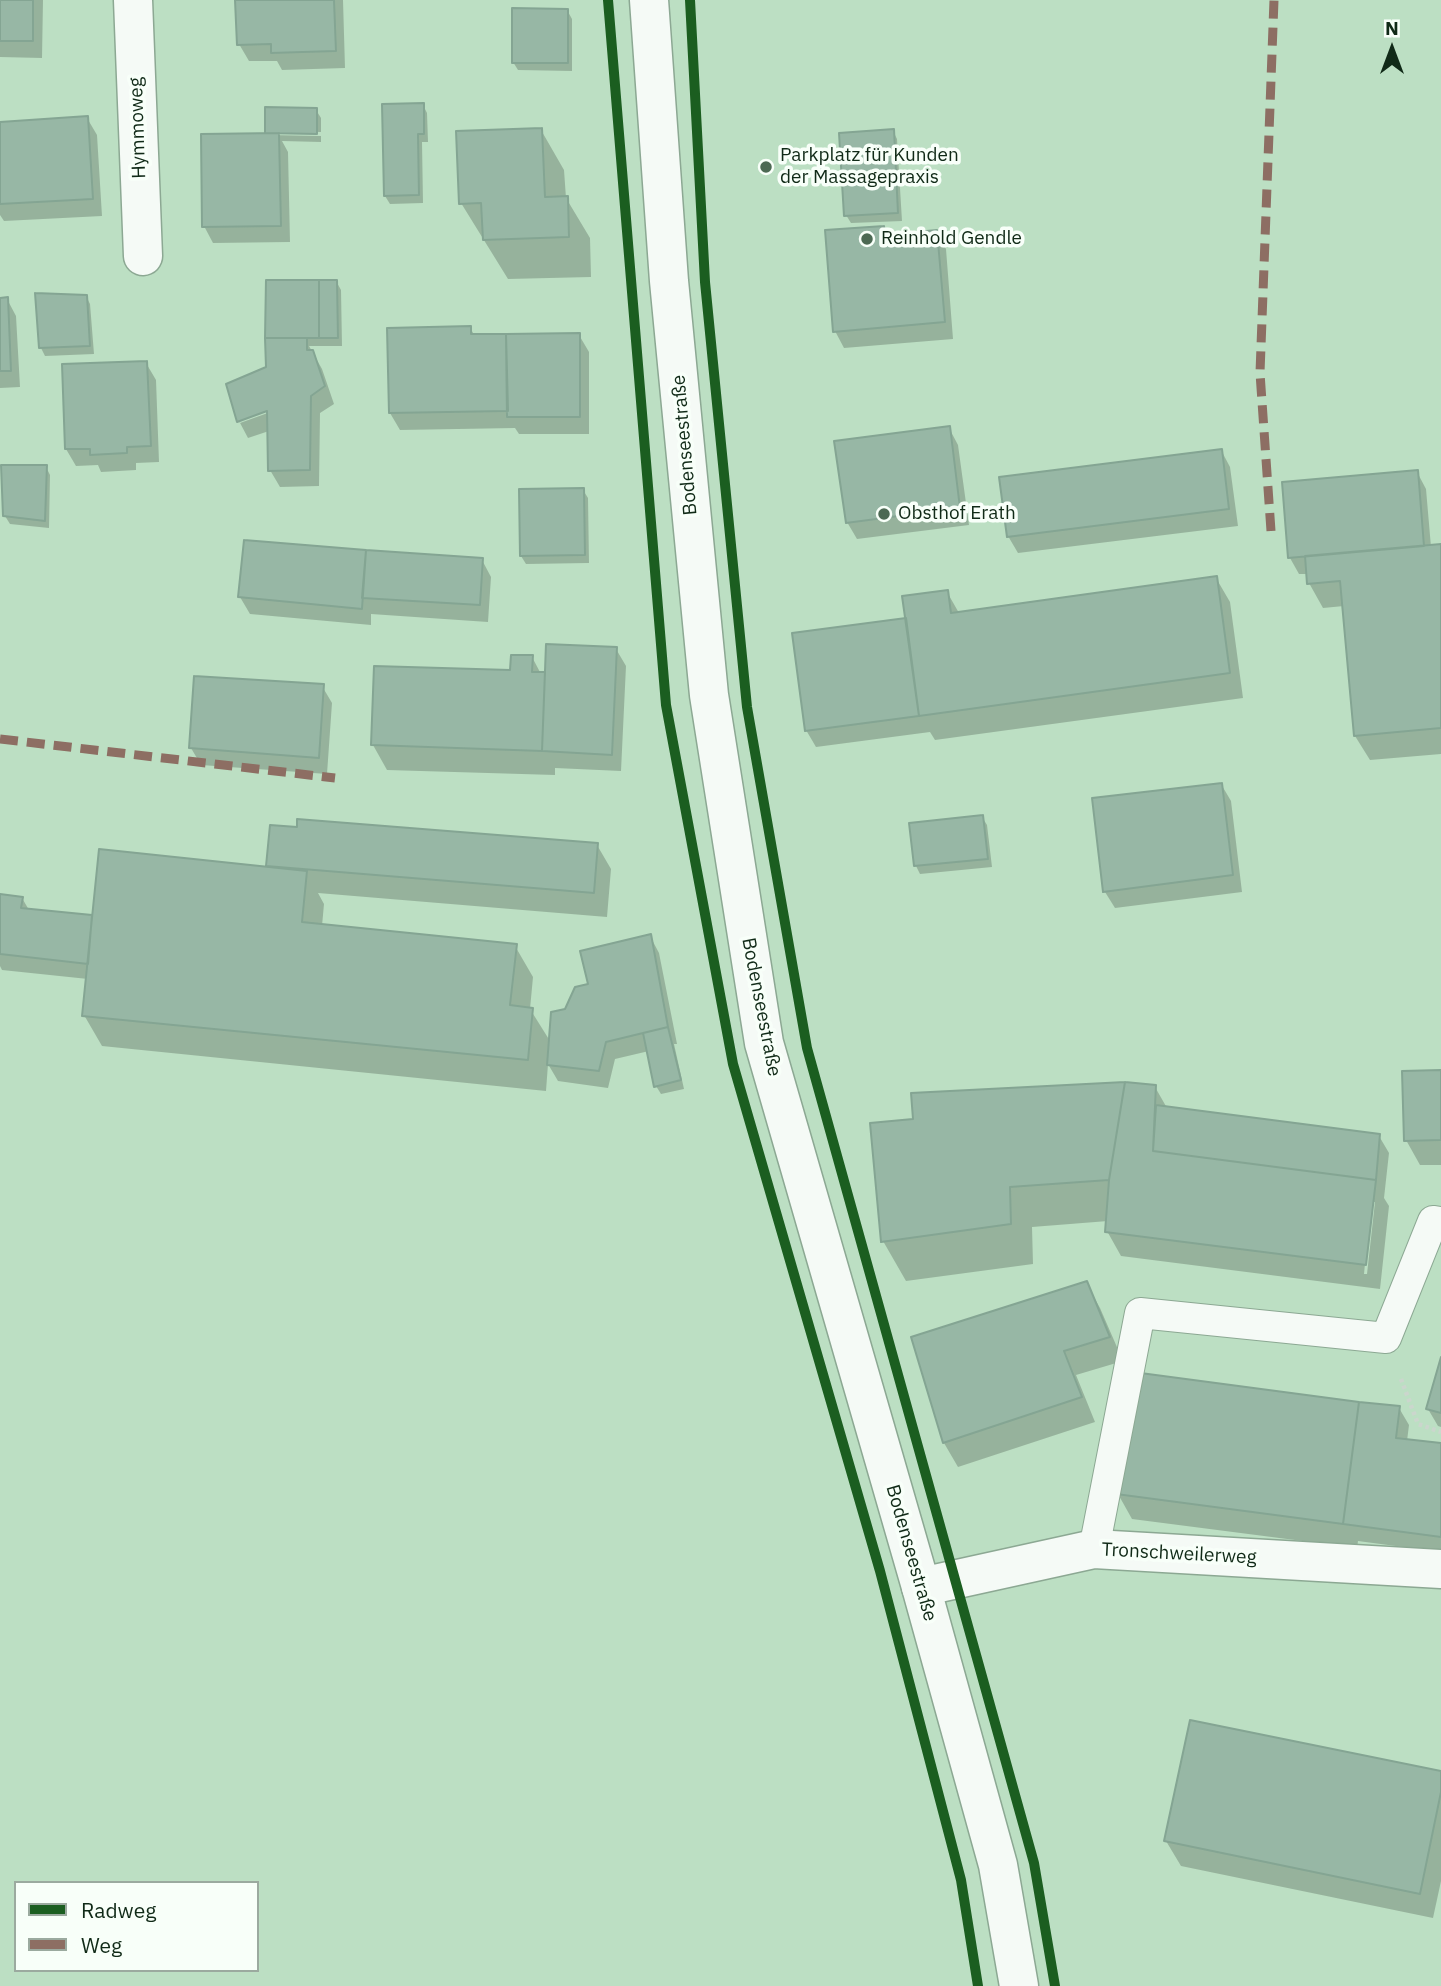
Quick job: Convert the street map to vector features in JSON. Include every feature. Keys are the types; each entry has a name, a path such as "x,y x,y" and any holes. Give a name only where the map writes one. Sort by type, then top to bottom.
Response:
{"main road":[{"name":"Hymmoweg","path":"132,0 143,256"},
{"name":"Bodenseestraße","path":"649,0 669,281 709,695 764,1043 998,1865 1019,1986"},
{"name":"Tronschweilerweg","path":"921,1587 1094,1549 1441,1569"}],"lane":[{"path":"1094,1549 1140,1313 1386,1338 1433,1221 1441,1222"}],"path":[{"path":"1386,1338 1418,1424 1441,1432"}],"building":[{"path":"0,0 33,0 33,41 0,41"},
{"path":"235,0 334,0 336,51 271,53 271,44 237,45"},
{"path":"512,8 568,9 568,63 512,63"},
{"path":"424,103 424,134 418,134 419,195 384,196 382,104"},
{"path":"265,107 317,108 317,134 265,133"},
{"path":"88,116 93,199 0,204 0,122"},
{"path":"542,128 545,197 568,196 569,237 483,240 481,203 459,204 456,131"},
{"path":"894,129 898,213 844,216 839,133"},
{"path":"279,133 281,226 202,227 201,134"},
{"path":"884,226 885,235 937,230 945,322 833,332 825,230"},
{"path":"266,280 319,280 319,338 265,338"},
{"path":"319,280 337,280 338,338 319,338"},
{"path":"35,293 87,295 90,346 39,348"},
{"path":"8,297 11,371 0,371 0,298"},
{"path":"471,326 471,334 506,334 508,411 389,413 387,328"},
{"path":"580,333 580,417 507,417 506,334"},
{"path":"265,338 307,338 307,350 313,350 325,386 311,396 310,470 268,471 267,411 237,422 226,384 266,367"},
{"path":"147,361 151,446 127,447 127,453 90,455 90,449 65,449 62,364"},
{"path":"950,426 960,508 846,523 834,441"},
{"path":"1222,449 1229,509 1007,537 999,477"},
{"path":"1,465 47,465 45,521 3,516"},
{"path":"1418,470 1424,546 1288,558 1282,482"},
{"path":"584,488 585,555 520,556 519,489"},
{"path":"244,540 366,550 362,609 238,597"},
{"path":"1441,544 1441,728 1354,736 1340,581 1307,584 1305,556"},
{"path":"366,550 483,558 480,605 362,598"},
{"path":"1217,576 1230,673 919,716 902,596 948,590 951,613"},
{"path":"906,618 919,716 805,731 792,633"},
{"path":"546,644 617,647 612,755 542,751"},
{"path":"511,655 533,655 532,672 545,672 542,751 371,745 374,666 510,670"},
{"path":"194,676 324,684 319,758 189,748"},
{"path":"1222,783 1233,875 1103,892 1092,798"},
{"path":"983,815 988,859 914,866 909,823"},
{"path":"297,819 598,843 594,893 266,866 270,825 297,827"},
{"path":"99,849 307,871 302,922 517,944 510,1005 533,1008 528,1060 82,1016"},
{"path":"0,894 23,897 21,908 92,915 88,964 0,954"},
{"path":"651,934 668,1027 606,1042 599,1071 547,1065 551,1012 565,1009 575,987 588,984 580,951"},
{"path":"668,1027 681,1080 654,1087 643,1033"},
{"path":"1441,1070 1441,1140 1404,1141 1402,1071"},
{"path":"1125,1082 1109,1180 1010,1187 1011,1224 881,1242 870,1123 913,1119 911,1093"},
{"path":"1125,1082 1156,1085 1153,1151 1376,1180 1366,1265 1105,1232 1109,1180"},
{"path":"1156,1105 1380,1134 1376,1180 1153,1151"},
{"path":"1087,1281 1110,1337 1064,1351 1082,1397 943,1443 911,1337"},
{"path":"1441,1357 1441,1413 1426,1409"},
{"path":"1133,1372 1359,1402 1343,1524 1116,1494"},
{"path":"1359,1402 1400,1406 1396,1438 1441,1443 1441,1537 1343,1524"},
{"path":"1190,1720 1441,1771 1441,1792 1420,1894 1164,1841"}],"marked path":[{"path":"1271,531 1260,373 1274,0"},
{"path":"0,739 335,778"}],"cycle path":[{"path":"608,0 666,705 733,1064 880,1571 961,1880 978,1986"},
{"path":"690,0 705,282 747,707 807,1048 1034,1863 1055,1986"}],"place":[{"name":"Parkplatz für Kunden der Massagepraxis","path":"766,167"},
{"name":"Reinhold Gendle","path":"867,239"},
{"name":"Obsthof Erath","path":"884,514"}]}
